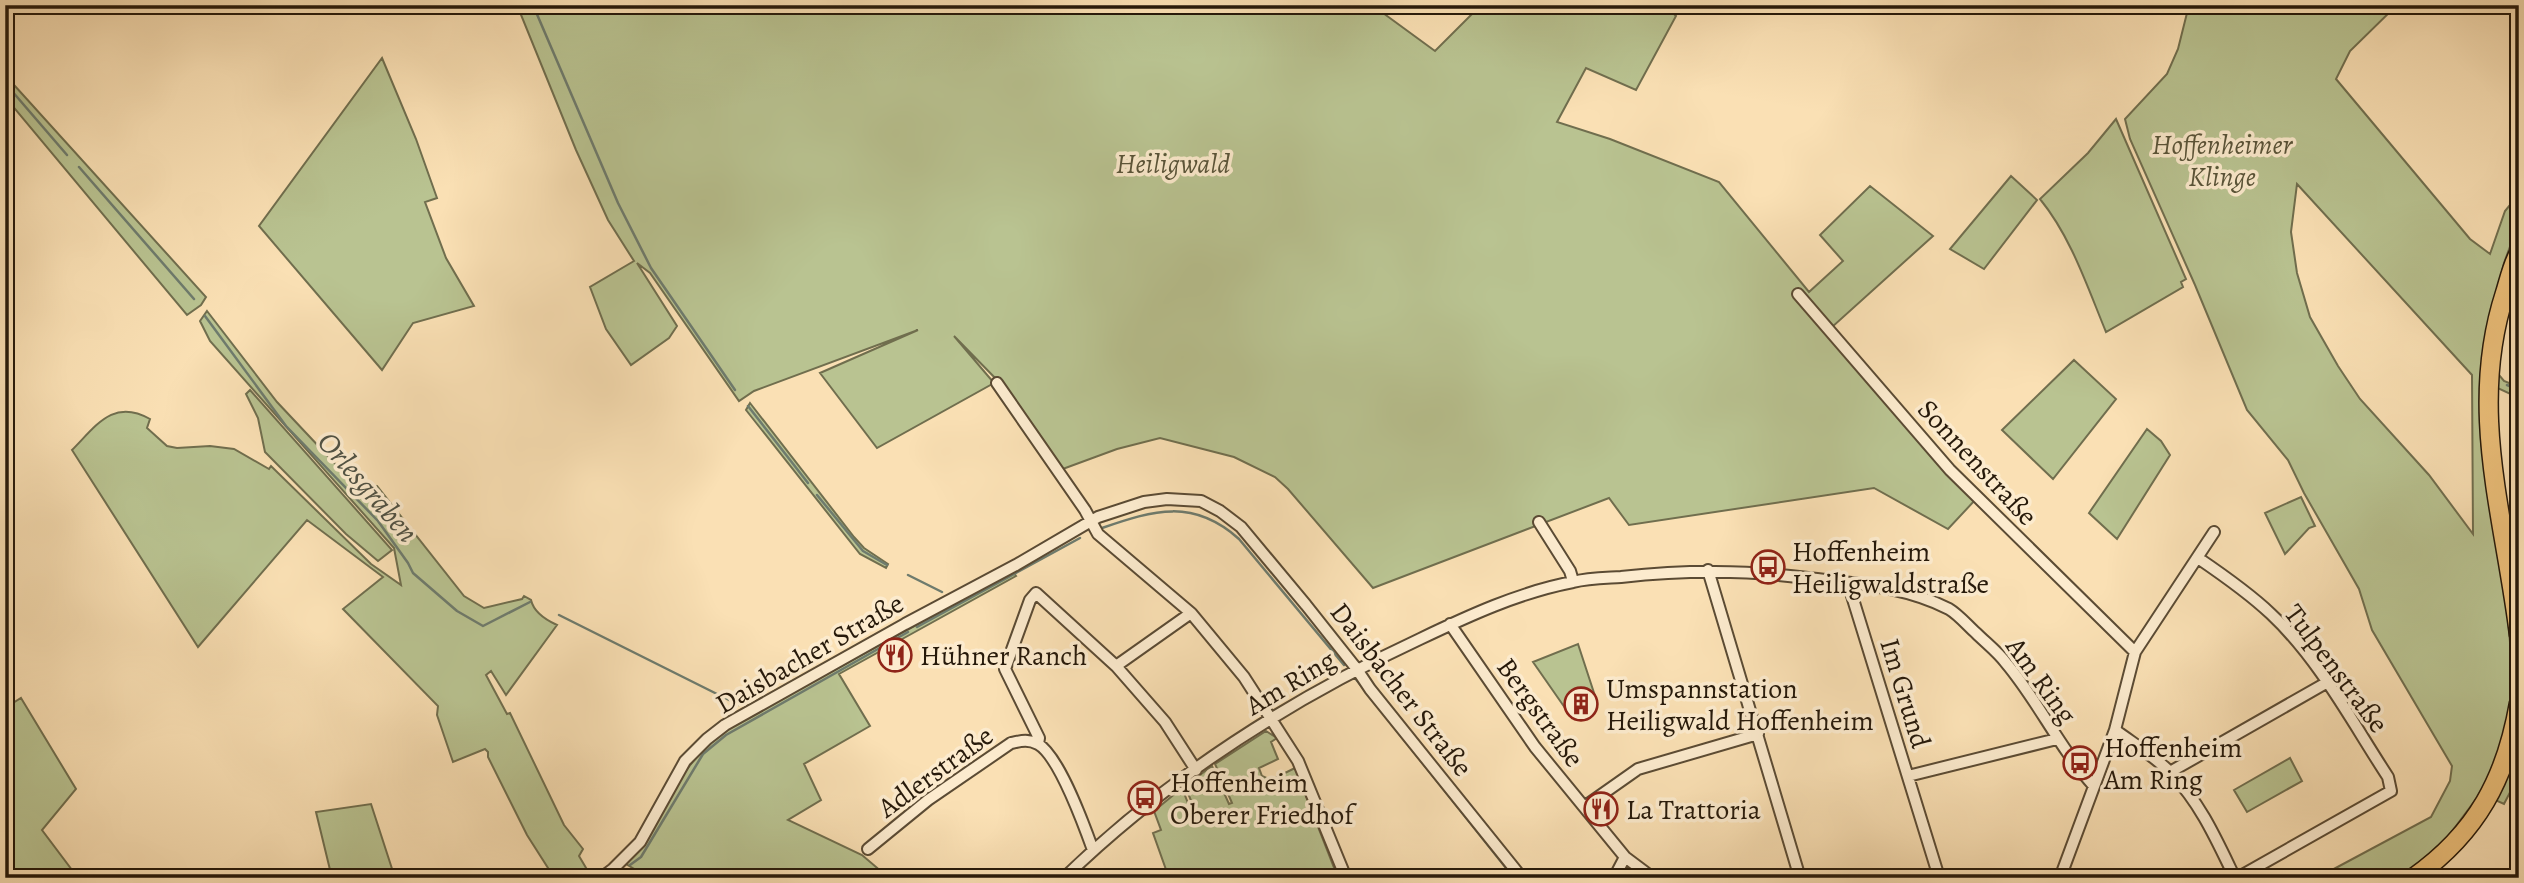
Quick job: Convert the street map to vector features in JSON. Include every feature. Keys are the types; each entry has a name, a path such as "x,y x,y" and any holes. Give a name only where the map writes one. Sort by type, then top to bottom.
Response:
{"main road":[{"path":"2519,253 2497,316 2487,384 2493,475 2519,635"},
{"path":"2413,878 2449,848 2481,810 2505,764 2519,702"}],"street":[{"name":"Sonnenstraße","path":"1798,294 1950,471 2135,652"},
{"path":"996,383 1085,510 1098,534 1191,613 1244,677 1298,761 1346,878"},
{"name":"Daisbacher Straße","path":"601,878 640,842 685,761 707,738 744,713 1016,565 1098,517 1144,502 1167,499 1201,501 1241,527 1522,878"},
{"path":"1539,522 1570,571 1573,582"},
{"path":"2060,878 2115,730 2135,652 2214,532"},
{"name":"Tulpenstraße","path":"2198,558 2272,614 2300,646 2388,776 2391,791 2236,878"},
{"path":"1708,570 1800,878"},
{"name":"Am Ring","path":"1065,878 1093,850 1196,770 1270,718 1356,668 1450,624 1510,601 1573,582 1708,570 1761,572 1900,589 1951,610 2006,662 2057,739 2094,786"},
{"name":"Im Grund","path":"1848,583 1938,874"},
{"path":"1038,744 1039,738 1005,669 1030,600 1036,593 1116,666 1165,722 1196,770"},
{"path":"1116,666 1191,613"},
{"name":"Bergstraße","path":"1450,624 1535,747 1625,857 1653,878"},
{"path":"2170,772 2326,683"},
{"path":"2115,730 2170,772 2193,798 2236,878"},
{"path":"1584,807 1638,769 1758,734"},
{"name":"Im Grund","path":"1908,776 2057,739"},
{"name":"Adlerstraße","path":"868,849 928,800 1011,743 1024,740 1038,744 1048,754 1076,804 1093,850"},
{"path":"1614,878 1625,857"}],"green space":[{"name":"Heiligwald","path":"517,5 1372,5 1435,51 1481,5 1665,5 1676,16 1636,90 1586,68 1557,122 1610,139 1719,182 1809,292 1843,261 1820,235 1870,186 1933,236 1832,327 1976,499 1948,529 1874,488 1629,525 1609,498 1373,588 1288,489 1275,477 1234,457 1160,438 1117,449 1060,470 999,382 954,336 994,383 877,448 820,373 918,330 754,391 739,401 650,273 637,263 677,326 669,338 631,365 606,329 590,287 634,261 608,220 576,150"},
{"name":"Hoffenheimer Klinge","path":"2189,5 2397,5 2350,51 2336,79 2470,239 2490,254 2505,211 2519,194 2519,222 2504,263 2486,336 2480,394 2481,442 2505,585 2513,677 2508,728 2491,779 2447,838 2427,858 2399,878 2317,878 2431,817 2450,781 2452,766 2372,630 2359,589 2288,460 2247,410 2130,139 2125,119 2167,74 2178,49","holes":["2297,184 2472,375 2473,534 2429,475 2360,399 2310,317 2297,273 2291,232"]},
{"path":"382,58 437,198 425,202 446,258 474,306 413,323 382,370 259,226"},
{"path":"5,75 206,297 201,305 187,315 5,97"},
{"path":"2116,119 2186,279 2181,282 2183,287 2106,332 2061,229 2040,199 2088,153"},
{"path":"2011,176 2037,200 1984,269 1950,249"},
{"path":"207,311 277,402 355,485 377,486 464,596 484,608 522,599 524,596 531,600 541,616 557,625 506,695 491,671 486,675 507,714 510,713 564,825 583,849 579,856 592,878 532,878 548,868 527,835 488,757 488,752 485,749 453,762 437,715 438,706 343,609 383,577 307,520 198,647 72,450 97,424 115,413 137,413 150,419 147,428 167,446 234,449 269,469 271,466 371,564 401,585 394,548 210,341 200,321"},
{"path":"2074,360 2116,399 2053,479 2002,430"},
{"path":"2493,374 2519,387 2519,398 2491,385"},
{"path":"250,390 392,550 378,561 346,534 265,452 258,418 246,394"},
{"path":"750,403 854,537 864,548 888,564 886,568 860,554 746,410"},
{"path":"2147,429 2161,441 2170,455 2117,539 2089,513"},
{"path":"2301,497 2315,526 2309,528 2285,554 2265,513"},
{"path":"1013,572 1016,576 839,674 870,726 804,764 821,800 788,820 862,855 889,878 625,878 636,870 626,864 635,854 675,786 699,754 728,728"},
{"path":"1578,644 1597,702 1572,718 1533,662"},
{"path":"21,698 76,789 42,830 78,878 5,878 5,708"},
{"path":"1266,731 1277,738 1271,742 1278,759 1259,768 1262,776 1271,780 1295,768 1338,878 1169,878 1153,833 1161,830 1154,811 1182,788 1193,816 1197,815 1185,786 1212,766 1229,804 1232,803 1215,764"},
{"path":"2519,745 2519,775 2504,804 2493,799"},
{"path":"2290,758 2302,781 2247,812 2234,790"},
{"path":"371,804 395,878 332,878 316,812"}],"waterway":[{"path":"533,5 618,203 651,268 735,390"},
{"name":"Orlesgraben","path":"5,83 67,155"},
{"name":"Orlesgraben","path":"79,167 194,299"},
{"name":"Orlesgraben","path":"205,316 286,426 378,521 413,573 457,611 483,626 530,602"},
{"path":"2507,385 2519,390"},
{"path":"748,406 808,483"},
{"path":"817,495 863,551 887,565"},
{"path":"1102,528 1139,516 1173,511 1206,517 1222,526 1239,539 1344,665"},
{"path":"917,627 1080,538"},
{"path":"908,575 942,592"},
{"name":"Orlesgraben","path":"559,615 739,705"},
{"path":"630,865 641,857 703,754 726,735 908,632"},
{"path":"1355,678 1514,878"}],"place":[{"name":"Hoffenheim Heiligwaldstraße","path":"1768,567"},
{"name":"Hühner Ranch","path":"895,655"},
{"name":"Umspannstation Heiligwald Hoffenheim","path":"1581,704"},
{"name":"Hoffenheim Am Ring","path":"2080,763"},
{"name":"Hoffenheim Oberer Friedhof","path":"1145,798"},
{"name":"La Trattoria","path":"1601,809"}]}
